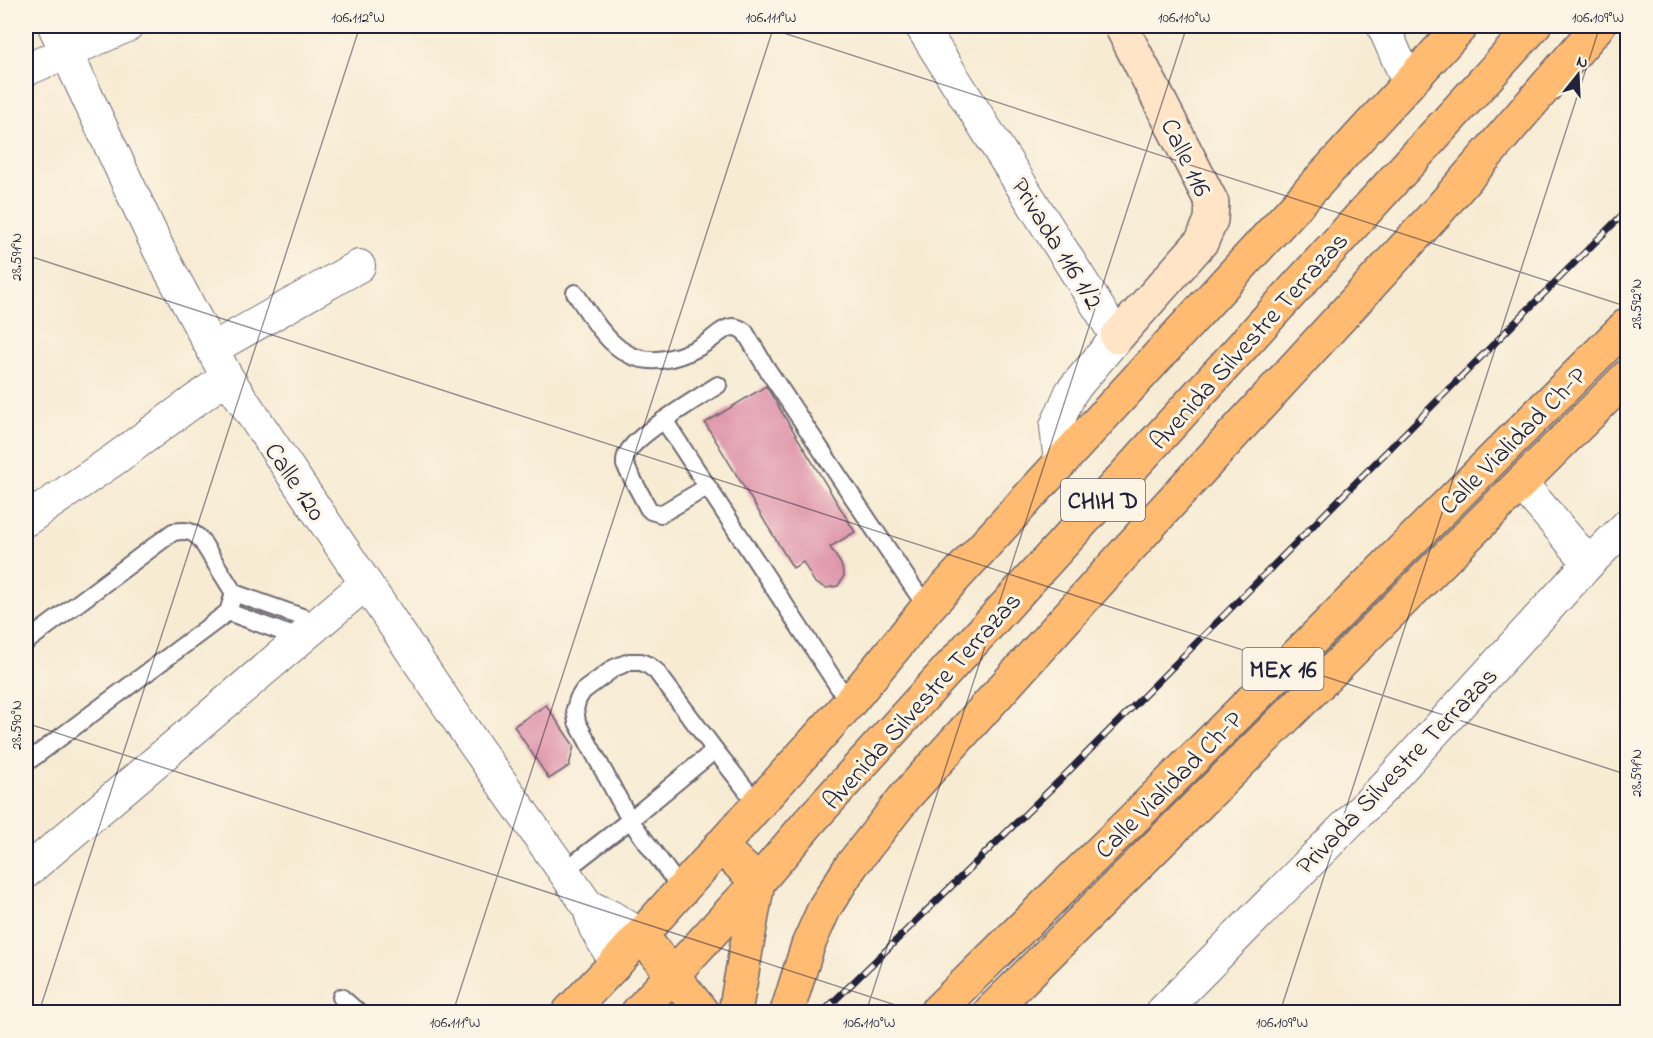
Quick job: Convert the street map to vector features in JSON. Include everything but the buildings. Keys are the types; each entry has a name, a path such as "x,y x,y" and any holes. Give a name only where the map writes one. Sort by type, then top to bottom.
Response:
{"main road":[{"name":"Avenida Silvestre Terrazas","path":"616,963 849,704 927,608 1408,81 1461,26"},
{"name":"Avenida Silvestre Terrazas","path":"672,974 1534,26"},
{"path":"787,1012 808,945 825,907 851,866 905,797 966,727 1439,210 1598,26"},
{"name":"Calle Vialidad Ch-P","path":"936,1012 1132,820 1628,324"},
{"name":"Calle Vialidad Ch-P","path":"990,1012 1628,376"},
{"path":"720,846 758,882 735,1012"},
{"path":"641,935 702,1012"},
{"path":"616,963 645,1010"},
{"name":"CHIH D","path":"569,1012 616,963"},
{"name":"CHIH D","path":"645,1010 672,974"}],"street":[{"path":"26,70 60,39 127,26"},
{"name":"Privada 116 1/2","path":"921,26 1118,337 1071,392 1056,426 1060,463"},
{"name":"Calle 116","path":"1118,337 1202,241 1211,220 1212,202 1121,26"},
{"path":"1383,26 1408,81"},
{"name":"Calle 120","path":"60,39 159,250 227,377 366,584 588,906 595,928 616,963"},
{"path":"212,349 358,266"},
{"path":"26,520 115,459 227,377"},
{"path":"1521,483 1589,563"},
{"name":"Privada Silvestre Terrazas","path":"1162,1012 1386,785 1589,563 1628,524"},
{"path":"26,872 366,584"},
{"name":"Calle 120","path":"588,906 641,935"}],"lane":[{"path":"575,293 604,333 617,346 630,355 644,359 663,359 692,351 732,327 740,328 745,332 767,369 927,608"},
{"path":"707,487 661,514 651,511 625,465 625,458 632,446 664,420 718,385"},
{"path":"664,420 849,704"},
{"path":"26,642 173,532 186,530 195,533 201,540 234,593 310,631"},
{"path":"26,763 228,612 234,593"},
{"path":"228,612 310,631"},
{"path":"681,889 630,820 577,722 575,709 583,691 614,668 629,662 641,662 656,671 759,805"},
{"path":"563,872 715,750"},
{"path":"341,997 358,1012"}],"railway":[{"path":"823,1012 1061,779 1628,209"}]}
